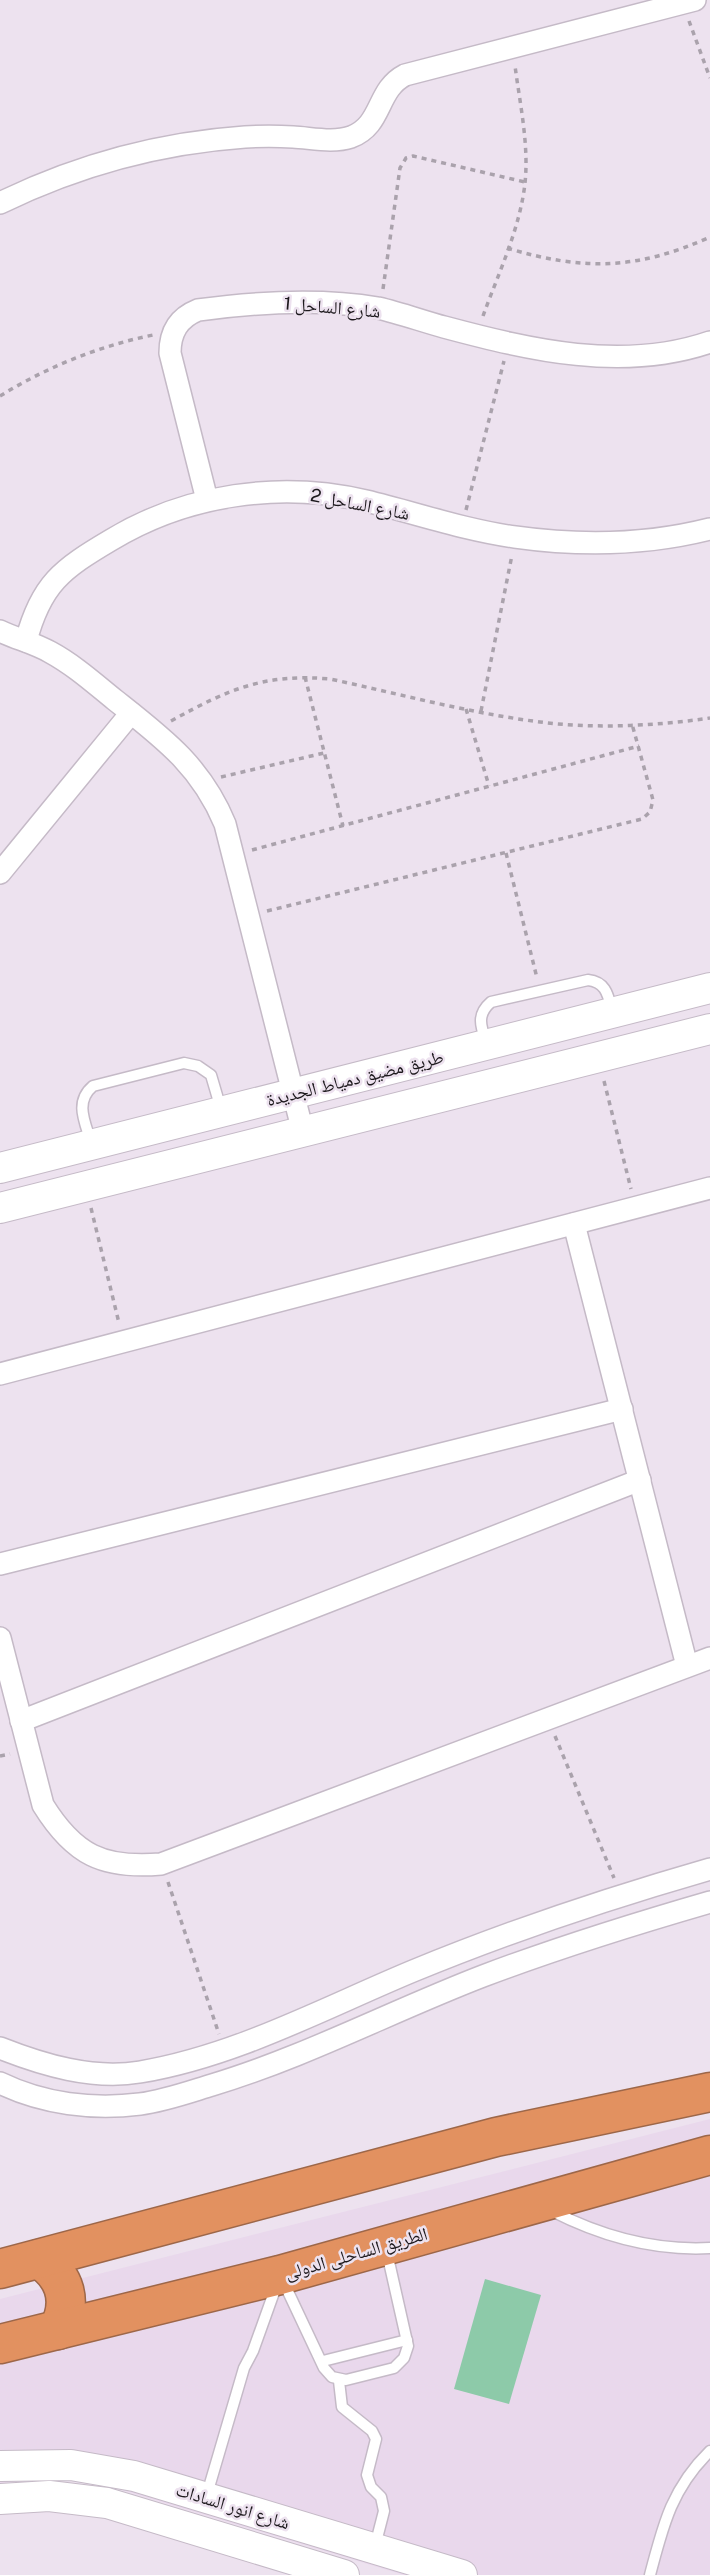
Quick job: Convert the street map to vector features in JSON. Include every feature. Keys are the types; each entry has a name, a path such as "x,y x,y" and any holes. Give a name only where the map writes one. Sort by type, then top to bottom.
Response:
{"highway":[{"path":"0,2269 496,2137 710,2092"},
{"name":"الطريق الساحلى الدولى","path":"0,2344 280,2275 710,2155"},
{"path":"82,2247 77,2269 80,2292 97,2321"},
{"path":"39,2259 57,2274 63,2284 66,2308 58,2330"}],"street":[{"path":"0,202 90,165 178,144 253,137 329,140 349,138 372,122 386,89 398,78 689,2"},
{"name":"شارع الساحل 1","path":"173,332 183,318 198,310 237,304 316,302 380,309 476,335 583,355 616,358 669,354 710,342"},
{"path":"173,332 170,353 207,500"},
{"name":"شارع الساحل 2","path":"26,641 33,614 47,589 66,568 127,530 166,513 207,500 260,493 314,493 366,501 461,526 546,541 609,542 660,538 710,529"},
{"path":"0,631 26,641 73,667 181,754 203,782 225,824 303,1132"},
{"path":"0,873 131,713"},
{"name":"طريق مضيق دمياط الجديدة","path":"0,1168 710,988"},
{"path":"0,1208 710,1029"},
{"path":"0,1374 710,1188"},
{"path":"574,1224 687,1666"},
{"path":"0,1564 622,1409"},
{"path":"21,1720 640,1480"},
{"path":"0,1638 43,1805 58,1829 79,1848 105,1861 133,1867 162,1864 710,1658"},
{"path":"0,2048 75,2071 106,2075 139,2073 225,2049 280,2029 471,1947 710,1869"},
{"path":"0,2083 39,2098 72,2104 142,2104 178,2096 292,2058 482,1976 581,1941 710,1902"},
{"name":"شارع انور السادات","path":"0,2466 49,2464 102,2469 374,2549 429,2570 462,2575"},
{"name":"شارع انور السادات","path":"0,2498 49,2496 107,2503 344,2575"}],"lane":[{"path":"487,1044 480,1018 491,1002 594,980 606,988 613,1013"},
{"path":"92,1144 81,1108 82,1102 93,1086 106,1082 191,1063 211,1075 222,1112"},
{"path":"537,2203 578,2224 613,2237 668,2247 710,2248"},
{"path":"339,2381 394,2368 404,2358 407,2340 384,2245"},
{"path":"280,2275 328,2373 339,2381 342,2407 372,2431 376,2439 368,2475 371,2487 381,2497 384,2511 374,2549"},
{"path":"206,2498 244,2368 253,2351 280,2275"},
{"path":"323,2361 407,2340"},
{"path":"650,2575 671,2503 688,2475 710,2451"}],"path":[{"path":"689,2 710,78"},
{"path":"476,335 518,216 525,182 524,138 512,47"},
{"path":"380,309 400,168 405,158 413,156 525,182"},
{"path":"507,248 542,258 600,265 657,257 710,237"},
{"path":"0,396 56,366 94,351 133,339 173,332"},
{"path":"461,526 509,342"},
{"path":"481,711 515,537"},
{"path":"305,677 343,826"},
{"path":"153,731 217,695 238,687 282,678 305,677 330,679 511,718 561,724 632,724 710,718"},
{"path":"466,709 489,786"},
{"path":"248,916 637,821 646,816 653,800 632,724"},
{"path":"232,855 639,747"},
{"path":"203,782 324,752"},
{"path":"506,853 540,991"},
{"path":"598,1057 636,1208"},
{"path":"86,1186 123,1342"},
{"path":"548,1719 622,1896"},
{"path":"162,1864 225,2049"}],"shaded area":[{"path":"710,2119 710,2575 404,2575 112,2487 72,2478 31,2478 0,2484 0,2299"}],"green space":[{"path":"485,2279 541,2295 509,2404 454,2389"}]}
